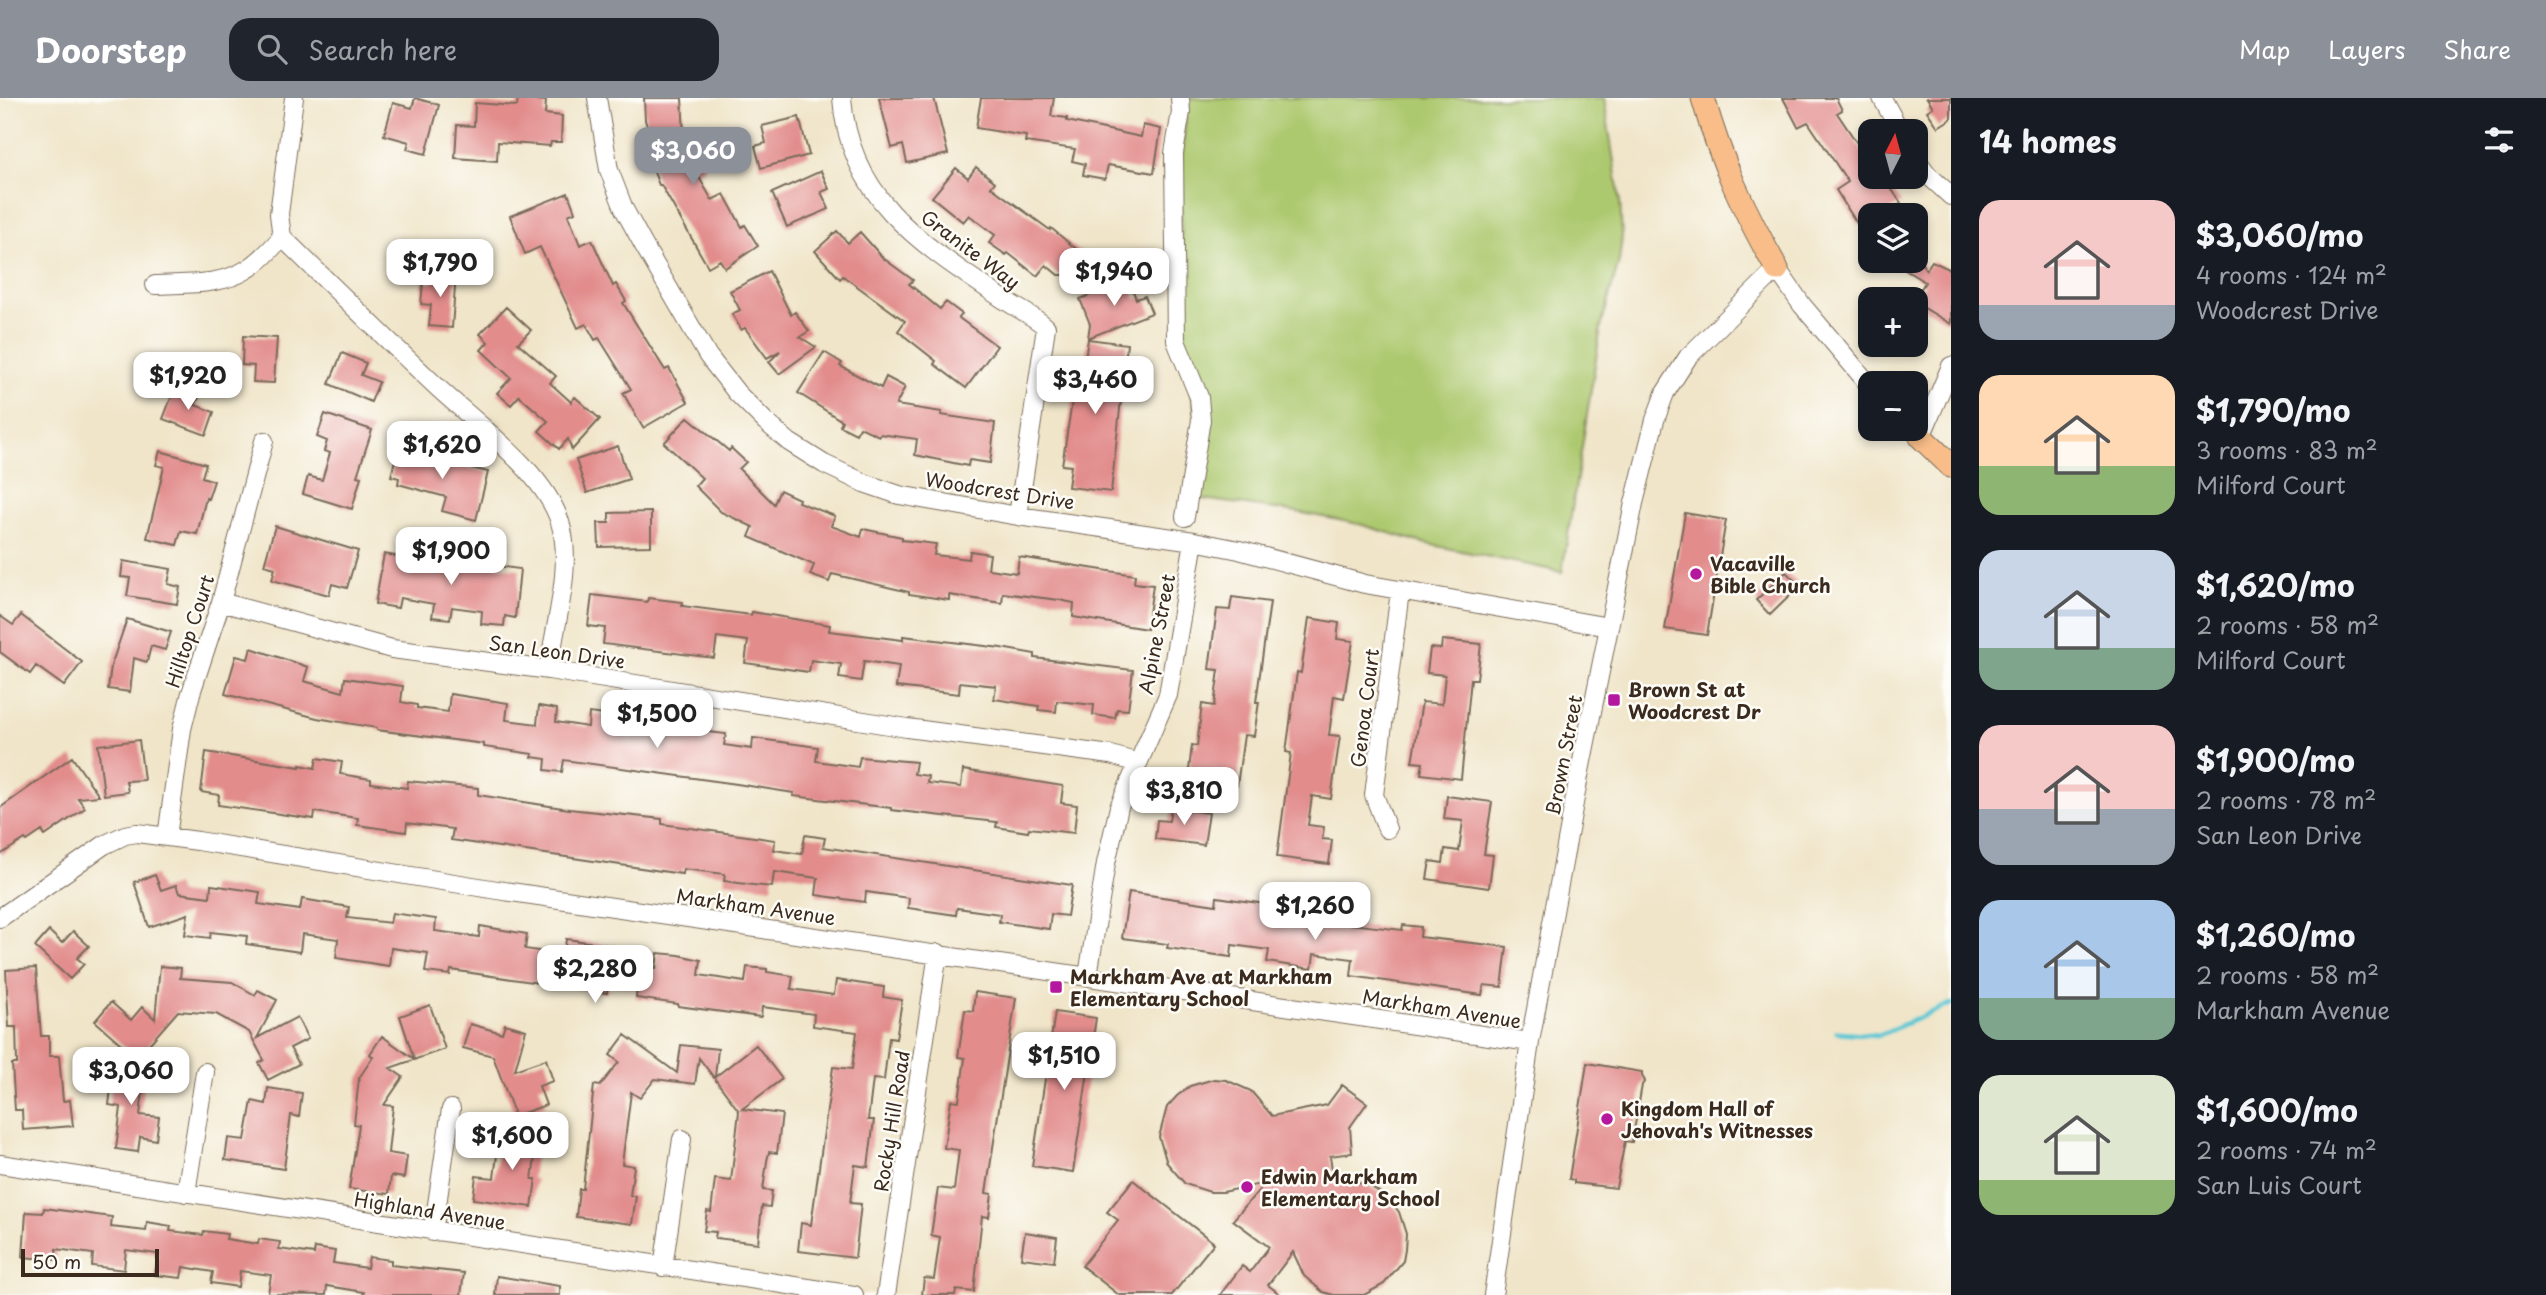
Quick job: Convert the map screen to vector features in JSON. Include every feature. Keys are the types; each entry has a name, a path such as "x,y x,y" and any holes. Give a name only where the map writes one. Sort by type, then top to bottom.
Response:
{"main road":[{"path":"1703,98 1717,149 1745,214 1777,269"},
{"path":"1924,441 1951,466"}],"street":[{"path":"295,98 279,214 282,237 536,481 550,500 561,523 565,549 564,578 549,670"},
{"name":"Woodcrest Drive","path":"597,98 610,170 624,209 708,356 737,393 766,422 789,442 824,464 864,484 899,495 1017,516 1194,541 1239,550 1365,584 1609,627"},
{"name":"Granite Way","path":"842,98 853,157 877,198 914,235 957,269 1046,327 1017,516"},
{"path":"1180,98 1181,112 1174,153 1176,341 1199,397 1201,420 1185,517"},
{"path":"1882,98 1893,119"},
{"path":"1928,175 1951,196"},
{"path":"155,285 229,278 262,258 282,237"},
{"path":"1777,269 1802,305 1858,372"},
{"name":"Brown Street","path":"1493,1295 1530,1042 1609,627 1634,503 1655,420 1664,393 1688,357 1777,269"},
{"path":"1928,410 1951,366"},
{"name":"Hilltop Court","path":"167,837 182,729 221,603 264,441"},
{"name":"Alpine Street","path":"1088,976 1119,807 1168,695 1194,541"},
{"name":"Genoa Court","path":"1387,828 1374,795 1400,591"},
{"name":"San Leon Drive","path":"221,603 391,649 549,670 907,728 1111,755 1139,763"},
{"name":"Markham Avenue","path":"0,918 104,845 137,833 471,886 1530,1042"},
{"name":"Rocky Hill Road","path":"886,1295 938,953"},
{"path":"186,1193 205,1072"},
{"path":"433,1232 452,1109"},
{"path":"663,1267 682,1139"},
{"name":"Highland Avenue","path":"0,1164 854,1295"}],"green space":[{"path":"1188,98 1604,98 1620,201 1622,237 1619,261 1601,327 1562,572 1423,543 1359,524 1297,512 1195,498 1202,452 1182,338 1181,163"}],"building":[{"path":"415,98 439,105 426,154 407,149 409,142 384,135 393,103 412,108"},
{"path":"518,98 546,101 545,114 562,116 561,142 551,142 550,146 498,142 497,161 455,158 457,125 474,126 475,103 517,106"},
{"path":"644,98 682,98 684,134 692,131 705,169 696,172 712,200 724,194 742,227 745,225 758,246 725,268 720,260 708,267 659,185 652,167 660,164 645,120"},
{"path":"879,98 934,98 948,154 907,163 903,145 892,148"},
{"path":"981,98 1054,98 1051,116 1067,118 1067,121 1141,137 1143,125 1161,129 1154,173 1108,165 1105,179 1083,175 1085,164 1072,161 1075,149 1025,142 1026,136 976,128"},
{"path":"1783,98 1836,98 1842,110 1837,113 1858,144 1858,189 1891,189 1901,203 1858,203 1858,225 1836,190 1848,182 1808,122 1798,127"},
{"path":"1927,98 1951,98 1951,119 1938,127 1927,111 1933,107"},
{"path":"799,117 809,155 761,168 755,146 766,143 762,126"},
{"path":"976,167 995,182 991,187 1050,230 1051,228 1081,253 1064,275 1058,275 1046,265 1037,276 1008,253 1006,255 989,243 995,235 969,215 963,222 932,197 956,168 968,178"},
{"path":"821,171 829,189 821,192 829,209 787,227 772,193"},
{"path":"568,193 575,212 568,215 580,245 592,240 613,286 616,284 626,301 623,303 665,370 669,368 688,402 643,428 623,393 631,389 599,338 595,340 586,324 578,328 540,247 525,254 510,216"},
{"path":"837,231 848,243 860,232 883,258 913,280 909,284 940,309 946,302 962,314 959,318 997,346 966,388 934,364 936,361 898,331 905,321 843,276 840,279 815,251"},
{"path":"1932,261 1951,270 1951,324 1928,310 1928,287 1922,287 1925,282 1910,273 1928,273"},
{"path":"434,271 456,273 452,328 429,326 431,305 421,304 423,282 433,283"},
{"path":"769,271 791,315 795,312 809,331 800,337 816,347 779,374 769,362 780,351 767,358 745,328 741,330 732,314 740,310 730,291"},
{"path":"1129,280 1136,299 1145,296 1152,313 1088,338 1090,324 1080,299"},
{"path":"506,307 531,330 518,343 556,376 550,383 571,402 575,397 600,419 572,450 568,439 559,449 539,431 548,421 519,396 511,405 497,393 511,378 481,350 488,342 480,334"},
{"path":"243,336 277,338 274,383 253,382 254,366 242,365"},
{"path":"1088,339 1127,344 1111,492 1068,487 1071,466 1062,465 1079,358 1085,359"},
{"path":"824,352 842,363 840,366 881,388 886,377 905,387 896,405 995,423 990,463 969,460 968,466 915,455 917,439 879,436 860,427 856,434 840,426 842,421 798,393"},
{"path":"342,353 366,363 361,375 379,382 371,402 329,384"},
{"path":"175,388 199,397 195,405 214,412 206,435 163,419"},
{"path":"325,414 372,430 357,476 361,477 352,509 303,494 308,476 322,480 330,453 324,451 327,441 317,437"},
{"path":"688,417 746,462 739,469 774,504 780,490 799,499 798,502 835,516 831,526 861,537 863,529 902,537 902,540 936,544 934,555 969,559 970,551 990,554 988,569 1017,573 1019,557 1135,575 1134,583 1153,585 1147,629 1073,617 1074,603 1059,600 1003,593 1002,603 949,595 949,600 909,594 832,574 829,582 810,575 814,565 749,537 753,527 721,512 695,486 702,478 664,443"},
{"path":"417,445 435,451 433,459 488,472 476,520 442,511 446,497 398,484 399,478 391,476 397,452 414,457"},
{"path":"618,446 629,479 587,493 576,460"},
{"path":"160,451 206,464 202,477 214,481 208,499 206,498 197,534 181,531 177,545 147,538 164,467 156,465"},
{"path":"651,512 651,546 599,547 598,523 609,523 609,513"},
{"name":"Vacaville Bible Church","path":"1685,513 1726,520 1707,635 1665,629"},
{"path":"275,526 358,551 347,588 332,584 329,595 272,580 275,568 264,565"},
{"path":"384,554 439,564 440,555 520,569 515,618 505,616 504,626 481,624 482,611 452,607 450,619 432,617 434,604 400,598 398,608 375,604"},
{"path":"123,561 171,569 168,584 180,587 177,604 127,596 130,578 121,577"},
{"path":"1786,572 1800,586 1770,615 1756,600"},
{"path":"592,595 647,602 648,598 683,602 682,606 751,615 752,612 830,625 829,631 903,640 903,636 1001,648 1035,654 1035,658 1133,670 1128,710 1117,709 1115,718 1093,715 1094,705 1057,701 1056,712 1038,710 1039,706 994,699 996,686 960,682 959,694 896,687 899,666 864,661 861,681 839,678 841,664 811,660 809,672 745,663 748,641 717,637 714,658 603,644 605,628 588,626"},
{"path":"1232,597 1270,602 1254,736 1244,735 1237,786 1198,781 1199,771 1189,770 1192,745 1197,746 1202,704 1214,706 1219,670 1209,669 1217,609 1230,610"},
{"path":"21,615 82,662 64,686 36,666 30,674 0,652 0,616 13,625"},
{"path":"1309,618 1339,623 1337,639 1353,641 1344,698 1334,696 1329,735 1340,736 1331,799 1312,796 1308,825 1324,827 1322,839 1332,840 1329,864 1277,857 1291,753 1286,752 1297,672 1301,673"},
{"path":"127,619 171,632 165,650 151,646 147,662 134,658 130,692 108,689 111,666"},
{"path":"1442,640 1481,644 1477,679 1471,679 1461,779 1421,774 1423,763 1412,762 1422,702 1442,704 1445,675 1427,673 1430,648 1441,649"},
{"path":"251,648 308,667 304,681 343,692 345,678 403,686 401,702 417,705 417,708 448,712 450,694 508,703 506,720 537,724 539,706 557,709 556,722 588,727 589,713 613,716 611,727 622,728 622,731 655,735 657,723 675,726 674,728 726,734 724,745 752,749 753,738 818,747 816,761 858,767 860,757 916,762 914,774 928,776 927,783 961,787 963,770 1063,786 1061,803 1077,805 1074,833 1029,828 1028,832 996,827 997,822 793,796 794,793 564,760 562,772 545,770 546,759 532,757 533,754 484,747 484,744 377,730 317,718 225,694 236,656 248,659"},
{"path":"139,740 144,780 126,781 128,792 104,795 98,745"},
{"path":"206,752 315,768 317,758 342,762 340,774 371,779 371,783 407,788 408,781 478,788 478,795 569,809 662,819 662,824 775,840 774,850 802,854 805,835 825,838 823,847 1072,885 1067,916 1051,914 1049,929 999,922 1000,914 957,908 956,915 908,908 909,898 866,892 865,902 816,895 818,878 774,872 772,887 753,885 724,881 725,874 683,869 682,874 451,840 453,829 407,823 406,832 357,825 358,818 315,812 314,819 218,805 219,795 201,792"},
{"path":"72,757 99,796 78,798 85,808 45,836 42,831 0,855 0,808"},
{"path":"1447,796 1492,802 1484,854 1493,855 1489,888 1427,879 1430,861 1443,863 1445,849 1459,851 1463,821 1444,819"},
{"path":"1171,808 1209,813 1204,845 1155,839 1157,820 1169,821"},
{"path":"155,875 161,890 176,885 179,893 210,897 211,885 260,892 258,904 300,910 302,899 349,907 347,918 390,923 392,913 436,919 435,931 479,937 480,926 527,934 525,949 564,955 566,939 616,946 614,962 656,968 658,953 679,955 701,960 699,975 745,982 747,967 767,969 767,972 793,976 791,989 834,995 836,980 884,987 883,997 902,1000 896,1039 889,1038 884,1080 873,1079 868,1120 874,1120 868,1167 855,1165 850,1203 861,1204 855,1258 798,1251 801,1223 811,1225 833,1067 852,1069 857,1032 813,1026 814,1014 762,1007 761,1017 636,998 637,988 608,984 607,993 451,970 450,975 425,972 428,953 391,948 389,966 336,958 338,939 302,934 300,952 246,944 247,936 211,932 210,938 185,935 188,914 149,927 134,882"},
{"path":"1129,892 1216,905 1217,897 1282,906 1280,916 1402,930 1403,925 1421,927 1420,937 1507,947 1502,987 1484,985 1482,995 1351,976 1353,959 1314,954 1312,969 1267,962 1269,950 1232,945 1231,957 1167,948 1168,944 1122,938"},
{"path":"49,931 62,943 73,931 89,946 77,958 84,964 70,979 35,947"},
{"path":"160,966 181,968 180,978 232,982 255,995 258,990 277,1000 257,1038 297,1017 308,1039 290,1048 299,1064 268,1080 259,1063 264,1060 249,1032 216,1014 178,1011 137,1058 95,1021 111,1002 131,1020 142,1007 155,1019"},
{"path":"36,968 41,1036 49,1036 49,1056 59,1056 63,1101 70,1100 73,1126 23,1130 22,1110 15,1110 12,1064 17,1064 16,1027 9,1027 6,970"},
{"path":"975,992 1016,998 986,1193 992,1194 989,1217 982,1216 974,1292 956,1290 955,1295 922,1295 924,1278 934,1279 940,1237 931,1235 938,1188 954,1190 959,1150 944,1148 951,1100 959,1101 965,1058 958,1057 965,1010 973,1011"},
{"path":"430,1005 445,1049 390,1068 403,1077 384,1105 393,1106 388,1153 407,1156 404,1178 391,1176 389,1194 349,1189 359,1125 354,1124 359,1078 373,1057 370,1054 382,1036 414,1059 400,1016"},
{"path":"1055,1012 1096,1018 1073,1172 1032,1166"},
{"path":"470,1024 502,1033 505,1024 526,1030 515,1070 546,1059 553,1081 539,1086 546,1105 515,1116 493,1056 463,1048"},
{"path":"625,1035 677,1073 681,1045 718,1049 715,1077 756,1045 782,1079 742,1109 782,1114 777,1153 769,1152 767,1161 763,1190 772,1191 770,1207 762,1206 758,1243 715,1238 716,1232 704,1231 707,1211 711,1212 715,1179 731,1181 739,1111 699,1058 695,1084 655,1079 640,1098 631,1092 622,1164 634,1166 630,1196 636,1196 632,1224 576,1217 579,1189 583,1189 594,1085 600,1086 619,1062 610,1055"},
{"path":"114,1063 146,1067 140,1115 159,1117 156,1140 140,1137 138,1152 116,1149 121,1107 109,1105"},
{"name":"Kingdom Hall of Jehovah's Witnesses","path":"1587,1063 1642,1072 1645,1081 1642,1085 1632,1142 1625,1141 1616,1188 1574,1183 1574,1180 1569,1179"},
{"path":"1214,1079 1226,1080 1251,1091 1272,1116 1327,1105 1342,1085 1367,1103 1350,1127 1352,1153 1330,1156 1334,1183 1355,1182 1368,1185 1387,1197 1399,1212 1406,1234 1403,1261 1384,1284 1364,1295 1334,1295 1323,1292 1304,1276 1293,1252 1268,1285 1281,1295 1220,1295 1242,1266 1250,1272 1269,1247 1233,1220 1265,1183 1223,1192 1210,1192 1185,1184 1167,1163 1159,1137 1167,1107 1177,1096 1190,1086"},
{"path":"268,1088 302,1093 299,1117 291,1115 284,1169 225,1160 228,1138 245,1140 252,1101 266,1104"},
{"path":"518,1125 539,1129 532,1179 536,1179 532,1207 473,1199 476,1176 494,1178 499,1140 516,1142"},
{"path":"1133,1180 1214,1243 1172,1295 1119,1295 1082,1266 1118,1220 1107,1212"},
{"path":"44,1208 112,1217 111,1227 146,1231 147,1222 171,1226 170,1231 203,1235 204,1231 227,1234 226,1239 258,1244 259,1239 280,1242 279,1249 314,1254 315,1248 335,1251 333,1263 367,1268 369,1257 391,1260 391,1265 464,1273 461,1295 363,1295 364,1292 327,1286 326,1295 268,1294 271,1275 240,1271 238,1287 211,1283 213,1272 183,1267 181,1278 155,1275 158,1254 126,1250 124,1270 92,1266 93,1254 56,1249 56,1260 23,1257 26,1212 43,1213"},
{"path":"1025,1232 1057,1237 1054,1262 1021,1258"},
{"path":"497,1276 560,1286 560,1295 495,1295"}],"waterway":[{"path":"1837,1032 1879,1035 1951,1004"}],"place":[{"name":"Vacaville Bible Church","path":"1696,574"},
{"name":"Brown St at Woodcrest Dr","path":"1614,700"},
{"name":"Markham Ave at Markham Elementary School","path":"1056,987"},
{"name":"Kingdom Hall of Jehovah's Witnesses","path":"1607,1119"},
{"name":"Edwin Markham Elementary School","path":"1247,1187"}]}
